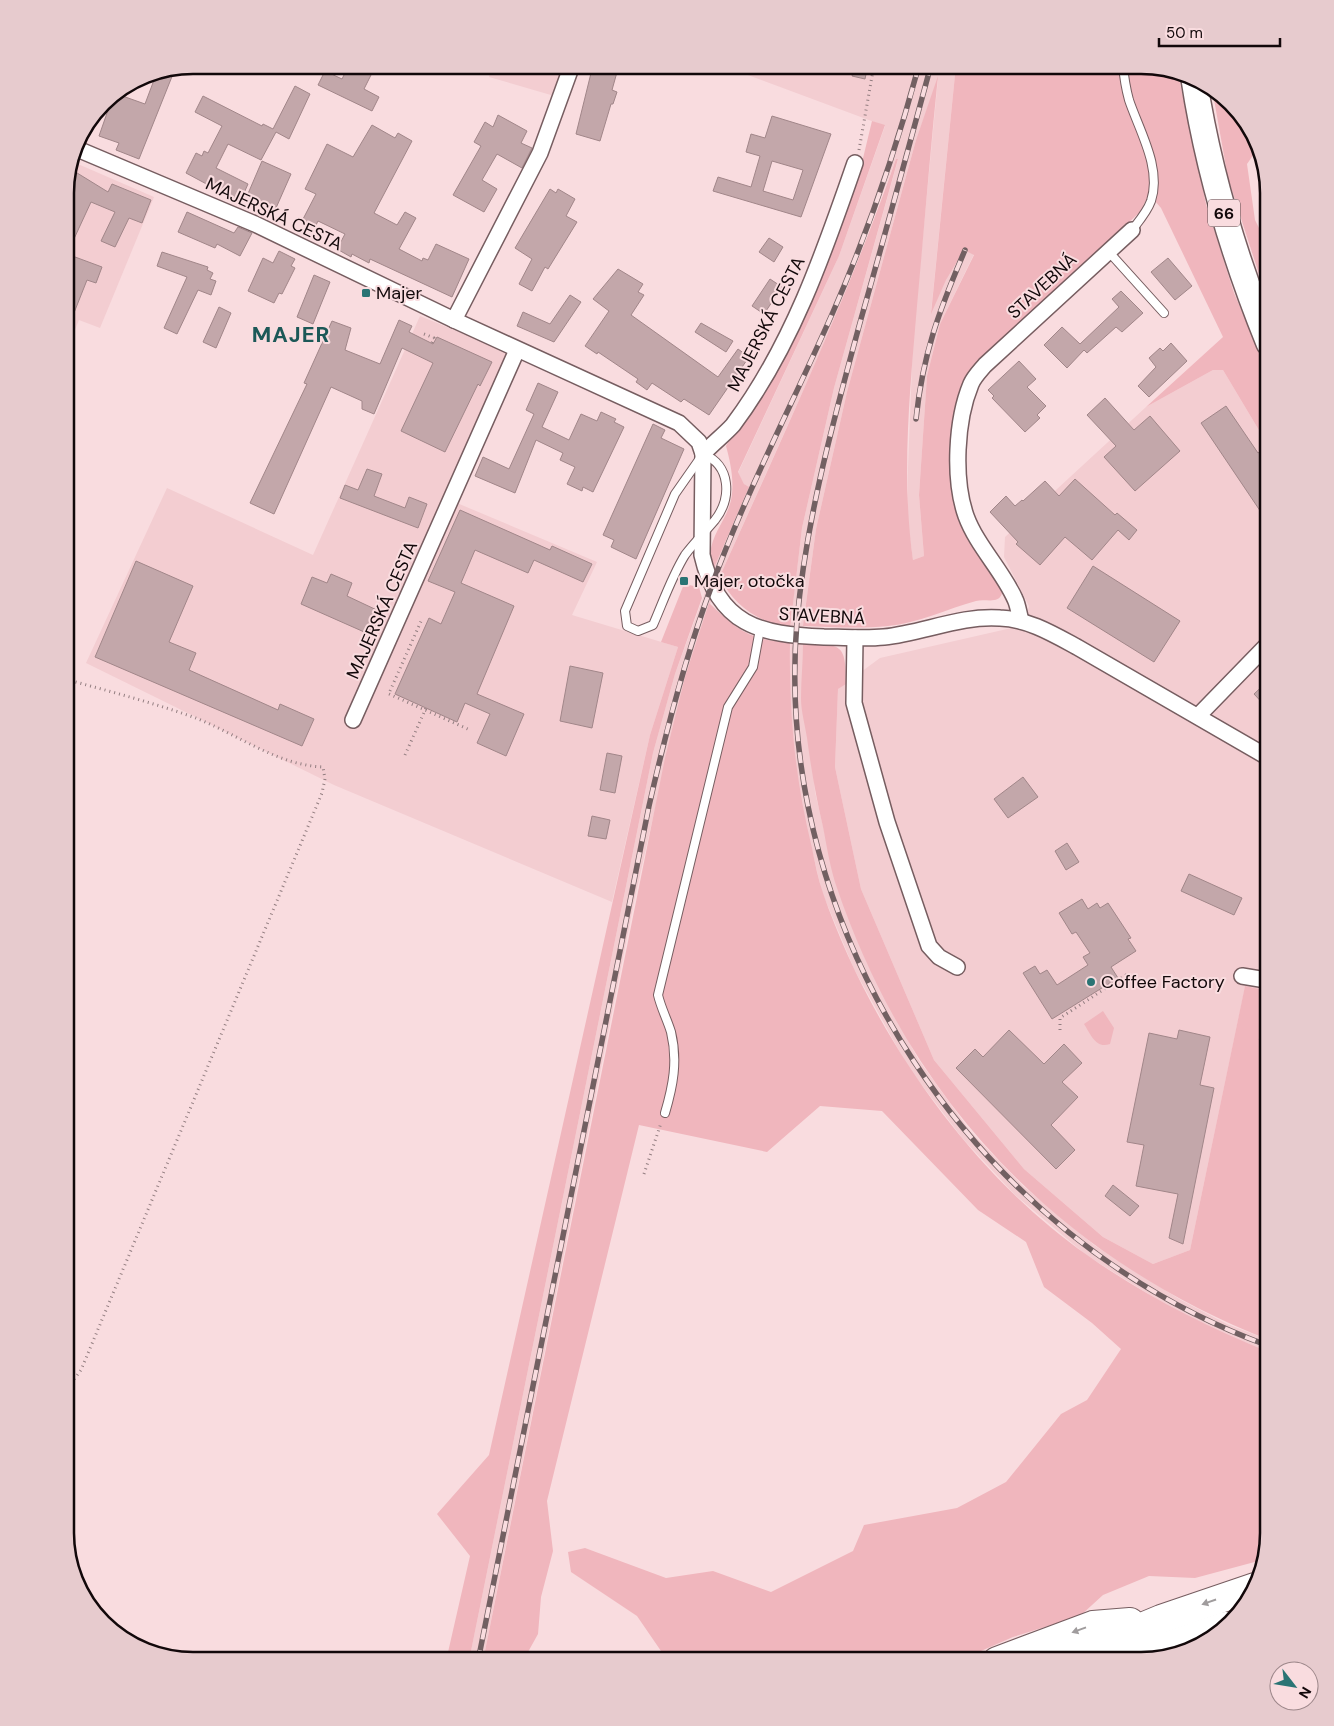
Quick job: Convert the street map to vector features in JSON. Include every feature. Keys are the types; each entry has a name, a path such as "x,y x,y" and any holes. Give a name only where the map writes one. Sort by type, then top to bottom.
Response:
{"highway":[{"path":"1081,1652 1161,1618 1245,1590"},
{"path":"1020,1652 1093,1625 1161,1618"},
{"path":"1148,1652 1211,1630"},
{"path":"1177,1647 1193,1635"}],"main road":[{"name":"66","path":"1195,87 1207,151 1217,191 1245,280 1260,319"}],"street":[{"path":"454,320 540,153 569,74"},
{"name":"MAJERSKÁ CESTA","path":"82,151 255,224 517,350 679,423 699,442 703,454 732,426 774,358 813,276 855,163"},
{"name":"STAVEBNÁ","path":"1021,621 1015,599 981,546 966,516 960,483 959,464 963,408 972,382 985,365 1132,230"},
{"name":"MAJERSKÁ CESTA","path":"353,720 517,350"},
{"name":"STAVEBNÁ","path":"703,454 702,555 712,585 730,609 743,621 760,629 785,635 855,638 884,637 971,619 1000,618 1021,621 1048,631 1260,753"},
{"path":"855,638 854,703 887,822 929,946 939,957 957,967"},
{"path":"1198,716 1260,652"},
{"path":"1242,976 1260,979"}],"lane":[{"name":"STAVEBNÁ","path":"1125,74 1129,98 1151,160 1154,181 1152,200 1132,230"},
{"path":"1108,251 1164,313"},
{"path":"703,454 713,458 720,464 726,478 725,500 716,519 703,534 685,556 653,624 638,631 627,626 625,611 676,494 703,454"},
{"path":"665,1113 676,1061 670,1030 662,1012 658,995 728,707 753,667 760,629"}],"path":[{"path":"855,163 864,130 867,98 872,74"},
{"path":"424,334 434,338 432,343"},
{"path":"422,619 390,692 470,730"},
{"path":"74,682 194,718 288,761 308,767 323,767 325,779 318,802 82,1370 74,1380"},
{"path":"405,755 426,709"},
{"path":"1060,1030 1060,1018 1126,975 1140,976"},
{"path":"644,1174 665,1113"}],"shaded area":[{"path":"490,74 578,74 568,100 489,77"},
{"path":"745,74 955,74 931,312 961,247 974,254 940,324 927,376 919,495 924,556 913,560 908,524 908,468 913,340 938,79 916,140 847,392 816,529 804,618 803,653 815,792 837,886 867,963 918,1059 970,1131 1022,1185 1094,1245 1181,1300 1227,1324 1260,1337 1260,1348 1174,1310 1086,1255 1014,1194 963,1139 908,1067 854,969 822,892 799,796 789,701 791,618 802,528 834,388 898,160 896,159 830,331 720,576 685,677 635,897 485,1652 471,1652 653,753 675,674 714,568 748,487 744,484 738,473 839,256 885,126"},
{"path":"955,74 1149,74 1179,80 1206,204 1234,293 1260,353 1260,432 1223,370 1213,370 1146,407 1223,337 1161,208 1149,194 1140,212 969,371 956,407 953,440 978,549 1002,593 1000,597 995,600 976,601 921,619 888,626 846,628 803,626 816,529 847,392 916,140 938,76 909,401 907,465 909,528 913,560 924,556 919,495 927,376 940,324 974,255 964,250 946,280 931,314"},
{"path":"1214,98 1231,114 1240,126 1254,155 1247,164 1255,220 1260,230 1260,277 1228,178"},
{"path":"872,121 885,125 839,256 738,472 744,484 749,487 714,568 711,560 712,544 729,507 732,492 731,468 726,446 810,300 857,183"},
{"path":"896,159 898,159 834,388 802,528 790,629 768,622 748,611 732,596 720,576 835,317"},
{"path":"77,164 154,197 100,328 79,320 74,332 74,185"},
{"path":"420,316 522,358 457,503 597,562 572,615 678,647 650,735 612,902 334,785 86,663 167,488 313,555"},
{"path":"1213,370 1223,370 1260,432 1260,990 1245,987 1190,1250 1153,1264 1103,1237 1024,1169 934,1060 861,889 835,767 838,689 880,658 1024,625 1029,606 1004,557 1005,537 1146,407"},
{"path":"684,584 699,587 702,598 675,674 653,753 471,1652 448,1652 470,1556 437,1514 489,1455 650,735 678,647 661,642"},
{"path":"709,603 745,632 764,639 790,643 792,721 797,772 821,888 843,944 867,995 896,1045 928,1094 964,1140 1002,1183 1043,1221 1087,1255 1175,1309 1260,1348 1260,1534 1257,1561 1195,1578 1149,1576 1103,1595 1080,1616 1013,1637 979,1652 661,1651 637,1616 571,1572 568,1552 585,1548 666,1578 713,1571 771,1592 853,1551 864,1525 957,1508 1006,1482 1061,1414 1087,1400 1121,1349 1092,1323 1044,1287 1026,1242 978,1210 882,1111 820,1106 767,1152 639,1125 547,1501 553,1551 541,1597 538,1634 528,1652 485,1652 665,758 685,677"},
{"path":"803,644 826,645 839,649 845,660 846,684 838,689 835,767 861,889 934,1060 1024,1169 1103,1237 1153,1264 1190,1250 1245,986 1260,989 1260,1336 1193,1306 1123,1264 1059,1217 1002,1163 950,1103 906,1037 868,965 837,888 832,873 816,794 801,691"},
{"path":"1103,1011 1114,1028 1110,1044 1101,1045 1094,1040 1084,1024"}],"building":[{"path":"324,74 331,74 342,79 344,74 372,74 364,89 379,97 372,111 318,85"},
{"path":"591,74 616,74 612,90 617,92 613,104 611,104 600,141 576,134"},
{"path":"853,74 866,74 865,79 852,76"},
{"path":"172,76 139,159 116,150 119,143 99,136 108,110 120,98 123,96 145,104 154,80"},
{"path":"295,86 310,94 289,139 276,132 261,160 228,144 216,168 248,184 240,202 186,173 196,153 202,156 204,151 208,153 222,126 195,112 203,96 262,126 263,124 273,129"},
{"path":"498,115 527,131 521,143 532,148 522,168 497,154 482,180 497,189 484,212 453,195 481,146 474,142 485,122 493,127"},
{"path":"772,116 831,134 801,217 713,191 718,177 751,187 760,156 746,152 751,134 765,138","holes":["772,161 803,170 793,200 763,191"]},
{"path":"372,125 395,138 398,133 412,141 374,213 397,225 405,212 416,218 399,249 422,261 423,258 428,260 436,244 469,259 452,297 370,259 369,263 352,254 351,257 337,249 345,234 318,221 315,227 302,221 316,194 305,189 327,144 353,157"},
{"path":"262,161 291,174 276,208 247,196"},
{"path":"76,172 108,192 112,184 151,200 142,223 129,218 115,247 101,241 115,212 91,202 74,239"},
{"path":"550,189 556,193 558,189 575,199 566,216 577,222 548,269 545,267 532,291 519,284 532,259 515,248"},
{"path":"187,212 234,233 238,227 252,233 240,256 217,244 215,248 178,232"},
{"path":"769,238 783,247 774,262 759,252"},
{"path":"279,251 295,259 291,266 295,268 282,294 279,293 274,303 248,291 263,258 273,263"},
{"path":"162,252 208,267 207,270 213,273 210,279 216,281 211,295 198,290 177,334 164,328 187,277 157,266"},
{"path":"74,257 102,267 96,283 87,280 74,313"},
{"path":"1168,258 1192,286 1175,300 1151,272"},
{"path":"618,269 643,284 638,292 644,295 631,315 718,377 738,349 749,357 709,415 684,399 681,402 652,383 647,390 636,382 638,379 598,352 597,354 585,346 609,311 593,299"},
{"path":"314,275 330,282 313,324 297,317"},
{"path":"770,279 782,287 764,314 752,306"},
{"path":"1121,291 1143,313 1122,332 1116,327 1087,353 1084,350 1067,368 1044,345 1062,327 1080,344 1119,307 1112,299"},
{"path":"570,295 581,302 554,342 517,326 523,312 550,324"},
{"path":"219,307 231,313 216,348 203,342"},
{"path":"399,320 412,326 409,332 433,344 437,337 492,362 480,386 478,384 445,452 401,431 433,363 402,348 374,414 362,409 362,401 331,387 274,514 250,503 307,384 304,383 332,321 351,328 345,350 380,364"},
{"path":"701,323 733,341 726,352 695,332"},
{"path":"1171,343 1187,361 1149,397 1138,386 1156,367 1149,358 1160,348 1163,351"},
{"path":"1019,361 1036,379 1027,387 1046,406 1037,415 1040,418 1025,432 992,398 994,396 988,390"},
{"path":"538,383 558,392 542,427 569,440 581,414 597,421 601,412 616,419 614,422 624,427 593,492 583,487 582,491 567,484 575,467 560,460 563,453 536,440 515,493 475,476 483,457 509,469 534,414 526,410"},
{"path":"1105,398 1134,430 1150,416 1180,451 1135,491 1104,457 1116,446 1087,415"},
{"path":"1226,406 1258,453 1260,452 1260,511 1201,423"},
{"path":"653,424 665,430 661,438 684,449 636,559 611,547 614,540 603,535"},
{"path":"367,469 382,474 374,496 405,508 409,497 427,504 418,528 340,498 345,485 358,490"},
{"path":"1075,479 1115,515 1117,513 1137,530 1129,540 1118,530 1092,560 1065,537 1040,565 1016,544 1018,542 990,512 1006,496 1015,506 1045,481 1059,496"},
{"path":"460,510 550,550 552,546 592,564 583,582 534,560 528,573 475,550 461,583 514,606 477,694 524,714 506,756 477,743 490,714 465,703 457,722 395,694 429,618 441,624 455,592 428,581"},
{"path":"136,561 193,586 169,642 196,653 189,670 278,710 280,704 314,719 302,746 95,657"},
{"path":"1093,566 1180,621 1154,662 1067,608"},
{"path":"331,574 352,583 347,596 381,612 371,635 301,604 312,577 327,583"},
{"path":"570,666 603,673 592,728 560,721"},
{"path":"1260,688 1260,700 1254,694"},
{"path":"607,753 622,756 615,793 600,790"},
{"path":"1023,777 1038,797 1008,818 994,799"},
{"path":"592,816 610,820 606,839 588,836"},
{"path":"1067,843 1079,862 1066,870 1055,851"},
{"path":"1189,874 1242,898 1234,915 1181,891"},
{"path":"1082,899 1088,909 1097,903 1100,908 1108,903 1131,938 1128,939 1136,951 1111,967 1118,978 1052,1019 1023,973 1035,966 1040,974 1047,970 1057,985 1088,965 1083,957 1090,953 1076,932 1072,934 1059,913"},
{"path":"1009,1030 1044,1064 1064,1044 1082,1063 1062,1082 1078,1097 1051,1125 1075,1150 1056,1169 956,1068 975,1049 983,1057"},
{"path":"1179,1030 1210,1037 1200,1085 1214,1088 1183,1244 1169,1238 1178,1194 1136,1186 1144,1145 1127,1142 1149,1033 1177,1039"},
{"path":"1113,1185 1139,1206 1130,1216 1105,1196"}],"railway":[{"path":"480,1652 649,806 677,694 693,639 725,550 833,312 870,221 901,128 916,74"},
{"path":"929,74 831,431 814,507 801,583 797,621 798,738 819,851 858,960 914,1061 984,1153 1068,1232 1164,1297 1260,1342"},
{"path":"916,419 923,373 933,333 965,250"}],"place":[{"name":"Majer","path":"366,293"},
{"name":"Majer, otočka","path":"684,581"},
{"name":"Coffee Factory","path":"1091,982"}],"district":[{"name":"MAJER","path":"291,334"}]}
